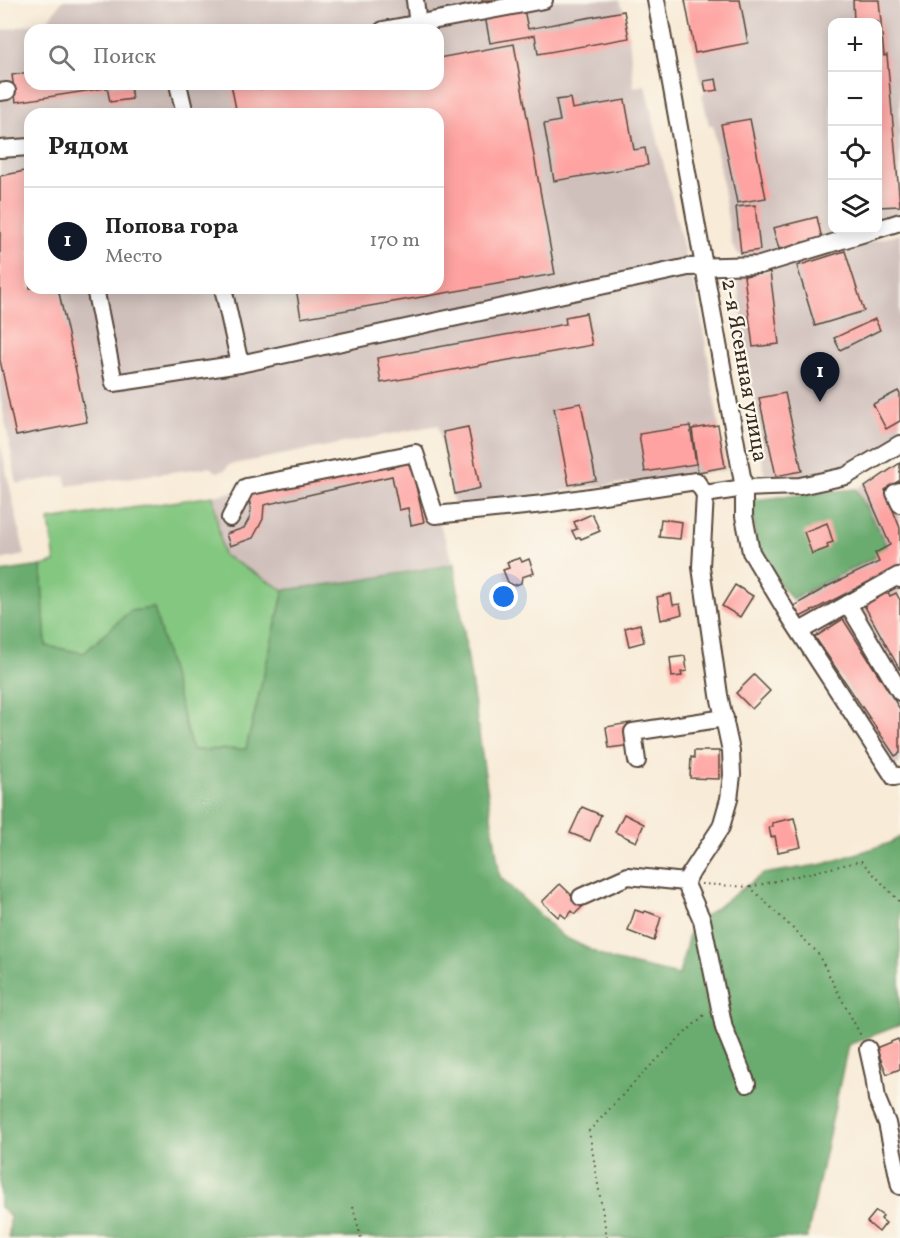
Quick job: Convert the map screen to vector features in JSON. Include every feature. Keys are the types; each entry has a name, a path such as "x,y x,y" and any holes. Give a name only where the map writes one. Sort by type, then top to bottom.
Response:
{"street":[{"path":"414,0 418,24"},
{"path":"423,24 544,0"},
{"name":"2-я Ясенная улица","path":"656,0 744,488 705,494"},
{"path":"179,90 184,108"},
{"path":"0,149 24,147"},
{"path":"882,227 900,222"},
{"path":"96,294 114,383 240,364 677,269 760,265 860,234"},
{"path":"224,294 240,364"},
{"path":"900,444 846,476 800,486 744,488 744,516 751,552 894,777 900,776"},
{"path":"230,518 246,487 415,453 435,514 544,504 696,481 705,494 701,567 719,695 731,751 732,775 729,799 721,827 685,882"},
{"path":"900,491 895,494 900,504"},
{"path":"800,631 898,576 900,579"},
{"path":"848,604 900,692"},
{"path":"638,760 633,732 725,718"},
{"path":"581,897 628,876 685,882"},
{"path":"685,882 702,921 724,1028 747,1084"},
{"path":"868,1049 877,1099 887,1123 900,1186"}],"path":[{"path":"685,882 750,887 861,861 900,902"},
{"path":"750,887 817,952 868,1049"},
{"path":"608,1238 589,1131 645,1071 718,1002"},
{"path":"353,1207 361,1238"}],"shaded area":[{"path":"63,0 619,0 624,11 629,38 634,87 645,85 688,267 698,297 726,470 454,505 438,425 229,465 225,470 217,472 209,467 67,486 65,476 17,484 0,394 0,31 24,26 24,90 444,90 444,24 33,24 47,21"},
{"path":"685,0 900,0 900,214 882,221 882,18 828,18 828,234 844,234 750,258 738,254 732,245 713,125 709,125 702,95 705,92 700,81"},
{"path":"900,234 900,436 843,470 765,480 737,278"},
{"path":"0,443 25,555 0,560"},
{"path":"415,453 454,564 356,581 284,590 223,555 213,496"},
{"path":"900,462 900,763 894,766 792,599 889,550 856,489"}],"green space":[{"path":"856,489 889,550 792,599 756,552 752,500"},
{"path":"213,496 223,555 284,590 246,749 192,750 154,608 130,611 84,653 46,646 41,566 55,562 49,520"},
{"path":"454,564 500,877 562,936 612,960 679,975 691,926 763,874 824,864 890,843 900,837 900,1025 848,1045 807,1238 9,1238 10,1216 0,1207 0,572 41,566 46,646 84,653 130,611 154,608 192,750 246,749 284,590 356,581"}],"building":[{"path":"482,0 522,0 528,29 624,11 629,38 538,54 535,35 490,43"},
{"path":"685,0 740,0 748,43 695,53"},
{"path":"853,0 879,0 881,18 854,18"},
{"path":"882,34 884,56 887,55 900,206 882,207"},
{"path":"514,44 555,274 444,293 444,108 236,108 232,90 444,90 444,57"},
{"path":"24,73 24,90 93,90 16,102 12,75"},
{"path":"716,79 718,90 706,92 704,81"},
{"path":"108,90 131,90 132,99 110,102"},
{"path":"570,98 572,109 625,100 634,150 645,148 648,165 554,181 544,124 560,121 556,100"},
{"path":"750,119 766,198 737,203 721,124"},
{"path":"24,171 24,294 59,294 87,422 16,436 0,360 0,176"},
{"path":"755,205 760,250 741,253 736,207"},
{"path":"817,217 822,239 779,249 773,228"},
{"path":"845,251 864,311 815,326 797,266"},
{"path":"770,272 779,344 753,347 744,276"},
{"path":"297,294 440,294 301,318"},
{"path":"586,313 592,345 381,383 377,358 566,324 565,317"},
{"path":"875,319 880,330 840,350 834,338"},
{"path":"898,391 900,421 886,429 873,404"},
{"path":"785,393 802,471 776,476 759,398"},
{"path":"581,403 596,480 569,485 554,408"},
{"path":"718,425 725,467 698,472 692,429"},
{"path":"690,426 696,464 645,472 639,434"},
{"path":"468,427 480,488 455,494 443,432"},
{"path":"410,459 424,522 411,525 408,508 399,510 392,476 264,505 263,519 253,538 230,546 226,534 244,528 250,517 251,508 248,495"},
{"path":"900,463 900,480 885,490 900,528 900,566 798,618 792,607 828,586 879,562 875,553 890,545 865,487"},
{"path":"592,514 600,531 576,539 572,531 577,529 574,522"},
{"path":"661,519 682,522 680,539 659,537"},
{"path":"827,523 833,542 827,544 828,548 812,554 804,532"},
{"path":"520,558 522,562 529,559 534,573 522,577 521,583 512,585 508,582 503,570 509,568 507,562"},
{"path":"735,585 753,596 740,617 722,606"},
{"path":"887,590 890,596 896,593 900,600 900,670 863,603"},
{"path":"671,594 673,605 680,604 682,614 661,620 657,597"},
{"path":"843,619 900,709 900,753 895,756 815,637"},
{"path":"640,624 644,642 629,646 625,628"},
{"path":"685,656 687,671 681,672 682,676 672,677 670,658"},
{"path":"754,675 770,691 752,709 736,693"},
{"path":"629,723 632,745 609,748 606,727"},
{"path":"694,751 719,751 719,779 690,778 691,757 694,758"},
{"path":"582,807 601,815 590,841 570,833"},
{"path":"624,814 644,824 636,842 615,832"},
{"path":"794,818 801,847 778,852 775,836 771,837 769,827 773,826 772,823"},
{"path":"560,884 583,906 575,914 572,911 566,918 561,914 558,917 542,902"},
{"path":"635,910 661,917 654,941 628,931"},
{"path":"898,1039 900,1069 887,1074 876,1048"},
{"path":"876,1211 883,1216 881,1219 886,1223 879,1232 867,1222"}],"place":[{"name":"Попова гора","path":"820,402"}]}
